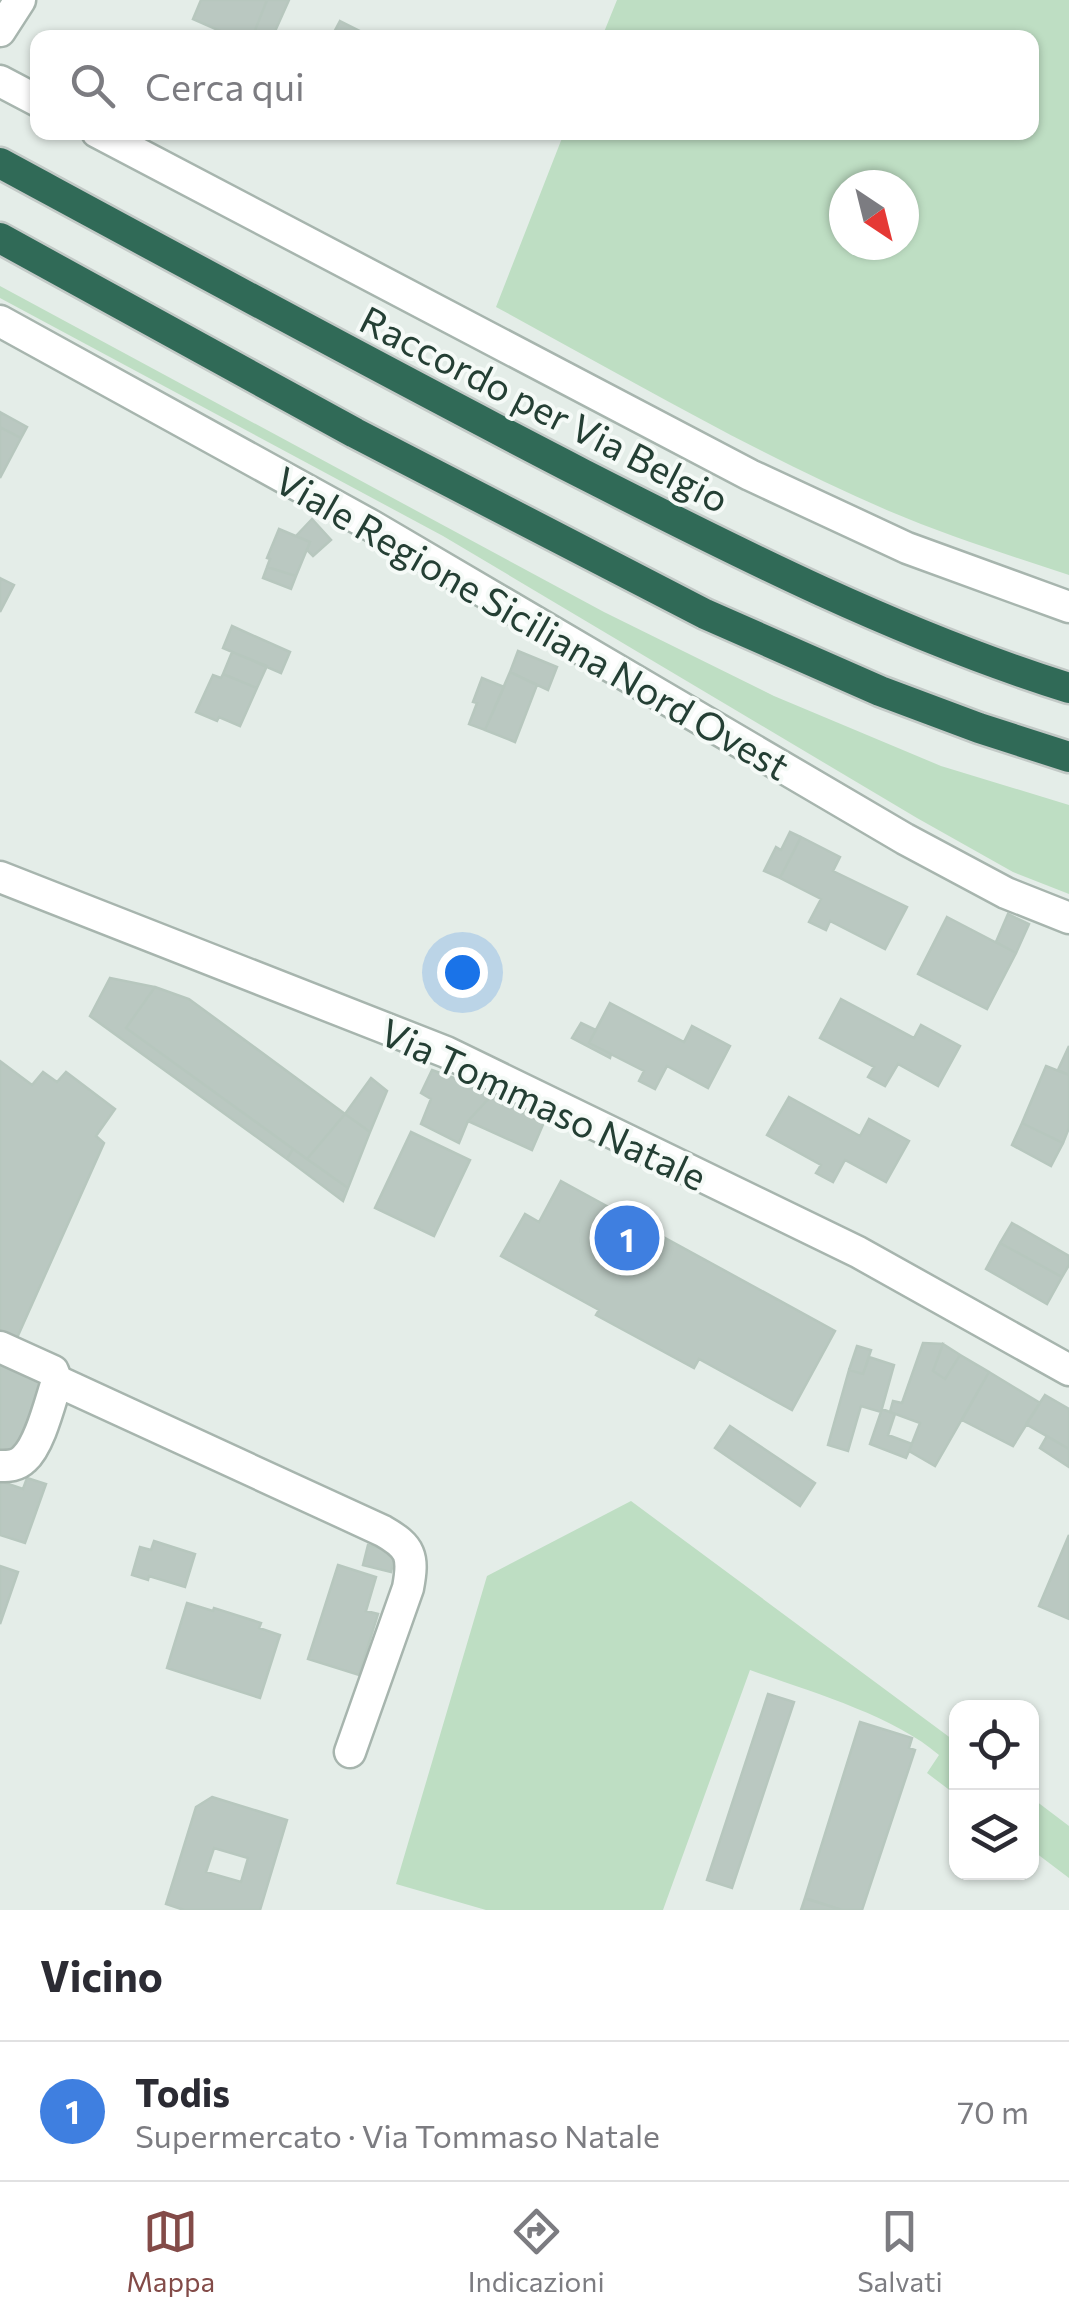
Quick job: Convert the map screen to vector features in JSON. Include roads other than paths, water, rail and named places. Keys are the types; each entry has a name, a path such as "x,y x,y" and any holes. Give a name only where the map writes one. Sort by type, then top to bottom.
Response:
{"highway":[{"name":"Raccordo per Via Belgio","path":"0,164 432,396 728,548 913,630 1069,688"},
{"path":"0,238 355,433 706,614 880,692 1069,758"}],"street":[{"path":"0,30 20,0"},
{"path":"0,81 30,97"},
{"path":"112,140 750,475 906,548 1069,607"},
{"name":"Viale Regione Siciliana Nord Ovest","path":"0,321 372,526 905,838 1006,892 1069,918"},
{"name":"Via Tommaso Natale","path":"0,877 446,1052 858,1252 1069,1370"},
{"path":"0,1346 53,1370 57,1382 33,1448 16,1464 0,1466"},
{"path":"57,1382 402,1542 412,1568 408,1588 350,1752"}],"place":[{"name":"Todis","path":"627,1238"}]}
